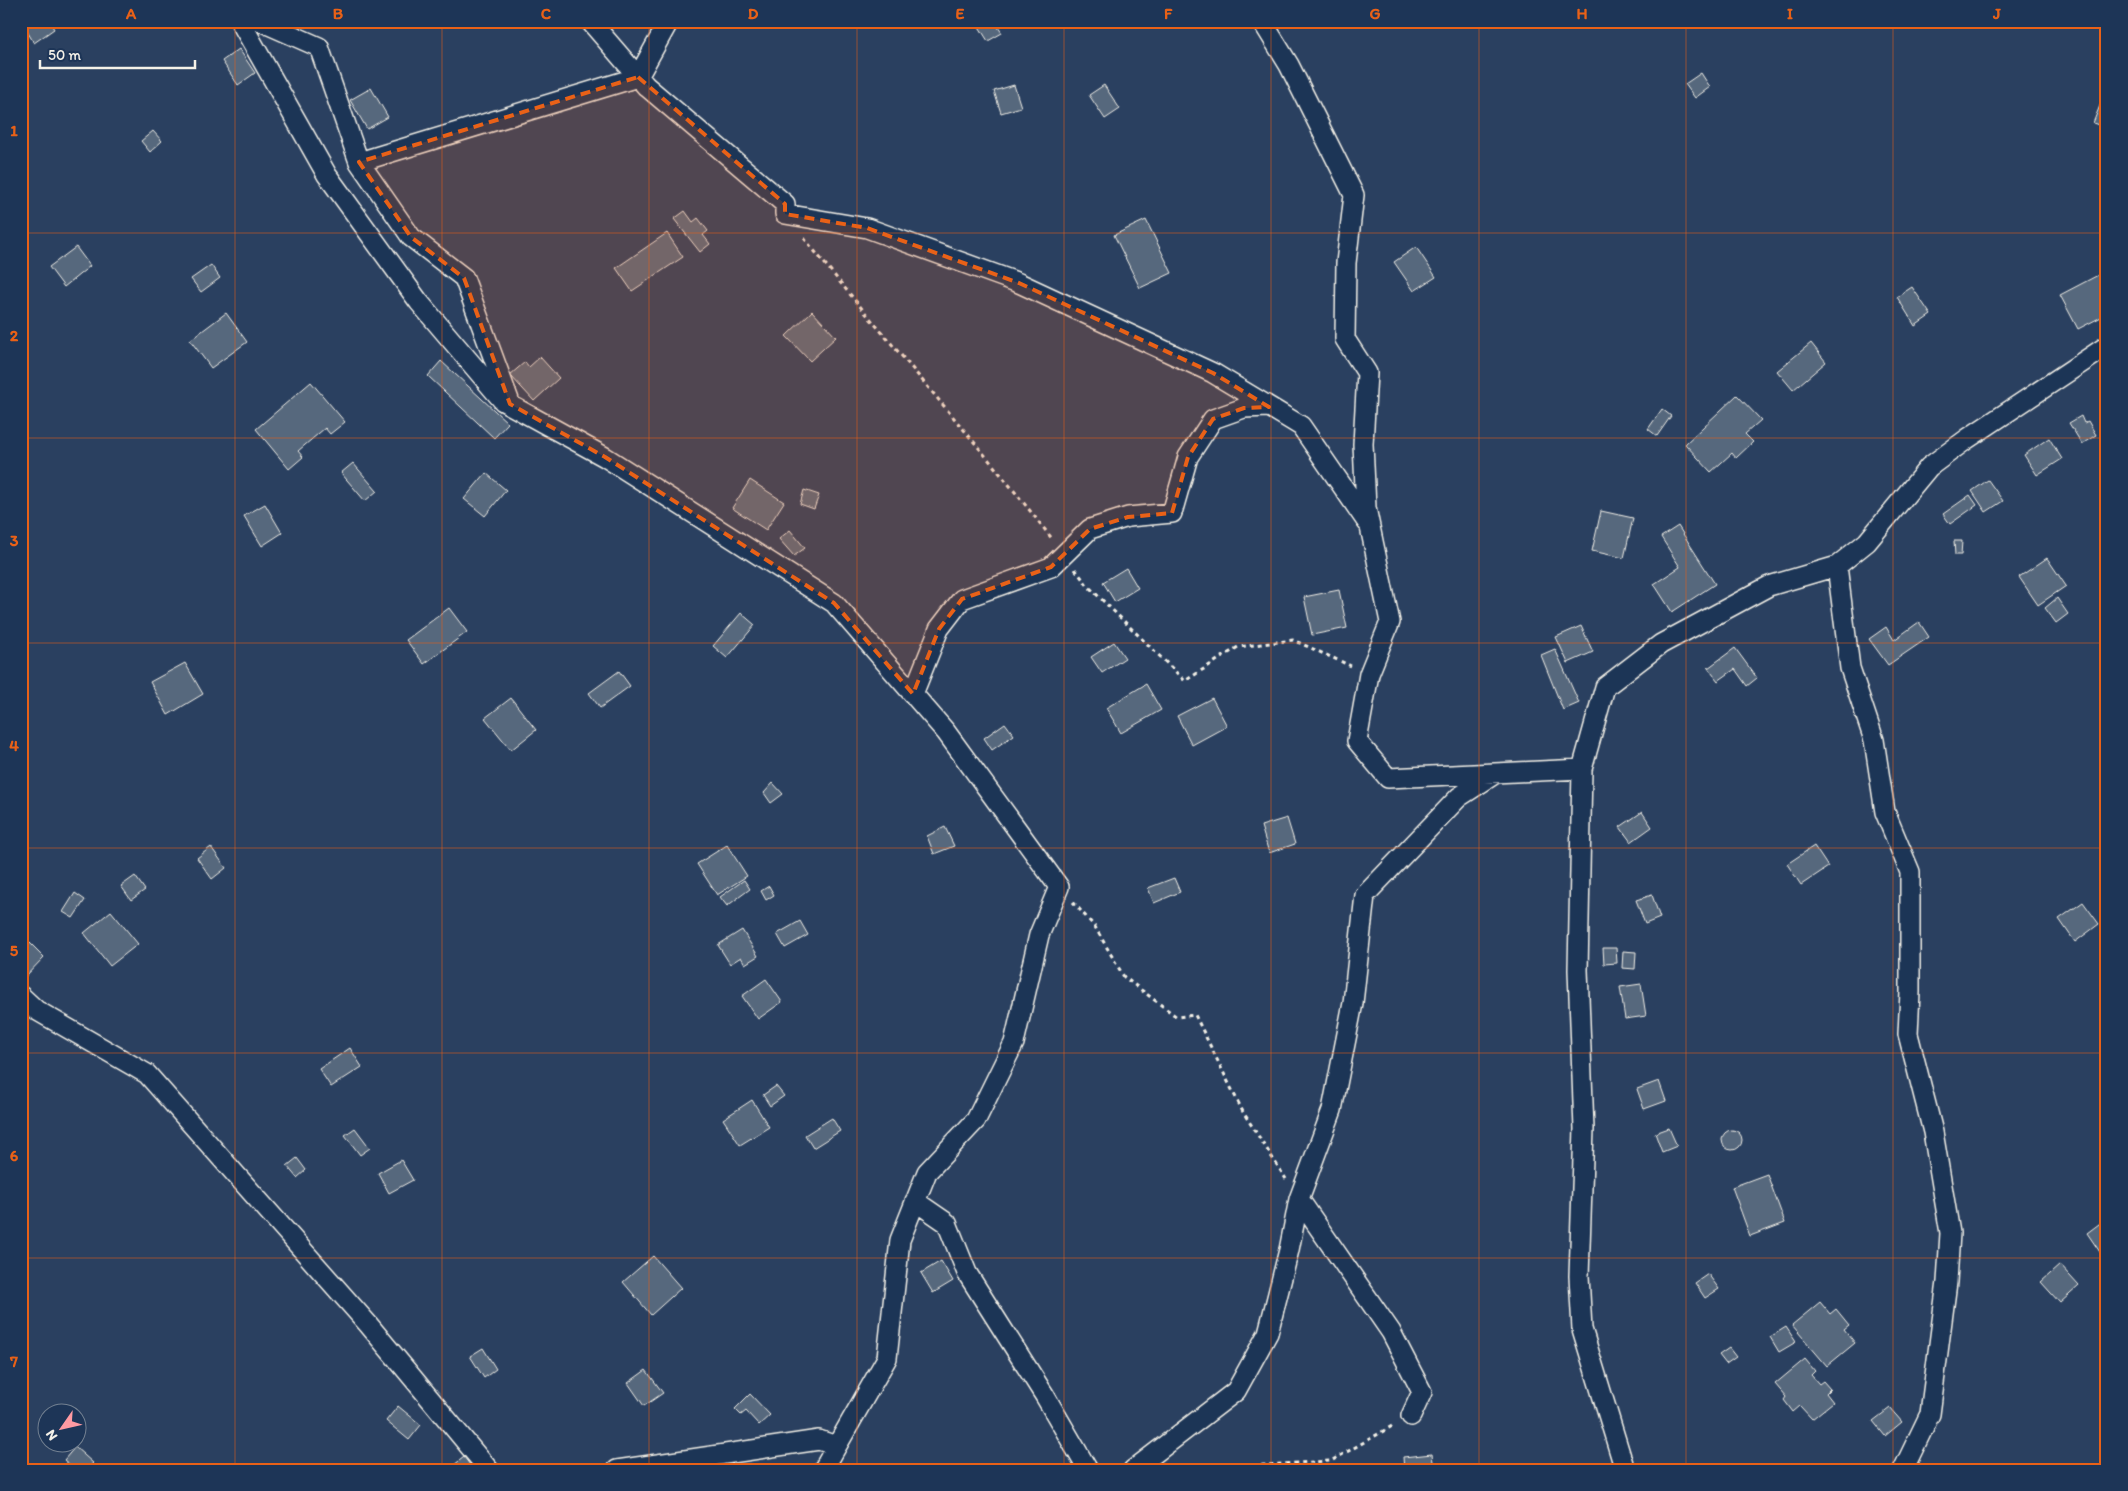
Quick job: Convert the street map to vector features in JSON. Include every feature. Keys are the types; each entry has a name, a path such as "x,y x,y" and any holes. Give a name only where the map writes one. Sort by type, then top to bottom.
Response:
{"street":[{"path":"240,21 326,175 419,302 503,401 605,457 834,603 946,732 1059,887 1039,935 1014,1043 976,1120 927,1172 900,1240 887,1358 823,1470"},
{"path":"260,21 319,47 359,162 411,238 464,278 510,404"},
{"path":"590,21 595,30 638,77 786,204 785,214 867,228 1019,283 1213,373 1301,426 1370,525"},
{"path":"359,162 638,77 669,21"},
{"path":"1262,21 1289,65 1354,196 1346,263 1346,339 1367,373 1363,444 1366,508 1390,622 1369,674 1357,742 1388,778 1582,769"},
{"path":"1625,1470 1582,1329 1579,1276 1584,1129 1578,970 1582,769 1605,687 1661,644 1769,586 1836,566 1867,542 1929,467 1967,438 2107,346"},
{"path":"913,694 939,629 962,599 1051,567 1090,529 1128,517 1172,513 1188,457 1213,419 1244,408 1269,407"},
{"path":"1836,566 1850,668 1874,740 1885,812 1910,872 1908,1034 1933,1132 1950,1233 1947,1282 1930,1414 1903,1470"},
{"path":"1133,1470 1236,1391 1268,1333 1289,1250 1299,1199 1332,1110 1353,1003 1365,895 1459,797 1496,773"},
{"path":"21,996 36,1010 147,1074 368,1324 489,1470"},
{"path":"1299,1199 1391,1332 1422,1392 1411,1416"},
{"path":"915,1201 947,1223 967,1273 1045,1396 1088,1470"},
{"path":"617,1470 819,1440 836,1446"}],"path":[{"path":"785,214 859,306 995,466 1088,586 1185,680 1238,647 1293,640 1369,674"},
{"path":"1059,887 1095,927 1124,977 1177,1017 1195,1015 1243,1112 1299,1199"},
{"path":"1231,1470 1233,1467 1331,1461 1411,1416"}],"highlighted area":[{"path":"638,77 785,204 785,214 867,228 1019,283 1213,373 1269,407 1244,408 1213,419 1188,457 1172,513 1128,517 1090,529 1051,567 962,599 939,629 913,694 834,603 605,457 510,404 464,278 411,237 359,162"}],"building":[{"path":"21,21 49,21 54,29 34,43"},
{"path":"984,21 994,21 1002,33 988,41 978,25"},
{"path":"239,49 255,73 238,85 222,61"},
{"path":"1701,73 1710,87 1695,98 1685,84"},
{"path":"1014,85 1021,107 1001,113 994,91"},
{"path":"1104,85 1120,109 1105,119 1089,95"},
{"path":"371,88 388,117 367,129 350,100"},
{"path":"2103,98 2107,99 2107,128 2093,123"},
{"path":"153,131 162,141 150,152 141,141"},
{"path":"685,211 693,222 698,218 708,231 703,235 710,244 700,252 674,219"},
{"path":"1146,220 1172,273 1140,288 1114,235"},
{"path":"667,233 683,257 632,291 616,268"},
{"path":"76,247 90,266 64,287 49,267"},
{"path":"1416,247 1436,277 1414,291 1394,262"},
{"path":"211,265 220,278 201,292 191,279"},
{"path":"2106,271 2107,314 2078,329 2060,295"},
{"path":"1912,287 1931,315 1915,326 1897,297"},
{"path":"812,311 836,337 810,361 786,336"},
{"path":"226,313 247,342 211,368 190,340"},
{"path":"1811,343 1826,362 1793,390 1777,371"},
{"path":"540,357 559,378 534,401 510,375 525,362 529,367"},
{"path":"441,361 508,423 494,438 428,376"},
{"path":"311,382 345,422 330,434 325,428 298,451 303,457 289,469 256,429"},
{"path":"1737,395 1761,420 1745,434 1753,442 1736,458 1732,453 1711,472 1685,444"},
{"path":"1662,409 1671,416 1657,436 1648,429"},
{"path":"2081,416 2084,423 2088,421 2096,435 2082,444 2069,423"},
{"path":"2049,438 2062,459 2037,475 2024,455"},
{"path":"353,463 377,491 365,501 341,473"},
{"path":"486,473 506,490 485,516 464,499"},
{"path":"750,480 784,502 766,530 732,508"},
{"path":"1988,480 2003,501 1986,512 1972,491"},
{"path":"804,490 819,495 814,509 800,504"},
{"path":"1970,495 1977,505 1950,524 1943,514"},
{"path":"265,504 282,533 262,546 244,516"},
{"path":"1601,511 1633,518 1624,558 1592,551"},
{"path":"1678,526 1715,584 1672,612 1654,584 1680,567 1661,537"},
{"path":"790,530 805,548 794,556 779,539"},
{"path":"1954,541 1962,541 1961,555 1955,555"},
{"path":"2047,558 2066,586 2038,605 2019,577"},
{"path":"1126,568 1138,588 1115,602 1103,582"},
{"path":"1339,590 1347,628 1312,635 1304,597"},
{"path":"2057,598 2068,614 2056,623 2045,608"},
{"path":"449,608 467,632 424,664 406,640"},
{"path":"741,613 755,625 727,658 713,646"},
{"path":"1919,622 1929,637 1888,665 1869,639 1886,627 1894,640"},
{"path":"1581,626 1593,652 1568,663 1556,637"},
{"path":"1114,642 1125,658 1102,673 1091,657"},
{"path":"1735,648 1757,678 1747,686 1735,669 1718,681 1708,668"},
{"path":"1555,649 1579,703 1563,710 1541,655"},
{"path":"185,663 203,694 168,715 150,682"},
{"path":"619,671 630,686 600,708 589,693"},
{"path":"1146,684 1161,710 1121,733 1106,708"},
{"path":"511,698 536,730 511,750 485,718"},
{"path":"1212,698 1227,726 1192,745 1177,716"},
{"path":"1005,723 1014,735 992,750 984,738"},
{"path":"773,783 783,794 771,803 764,793"},
{"path":"1642,812 1652,827 1631,842 1620,827"},
{"path":"1287,818 1295,844 1269,853 1261,826"},
{"path":"945,827 954,846 934,854 927,836"},
{"path":"727,845 747,876 717,895 697,864"},
{"path":"1814,846 1828,867 1801,885 1787,864"},
{"path":"211,847 226,868 212,879 197,858"},
{"path":"135,876 145,890 131,900 121,886"},
{"path":"1174,878 1180,892 1154,903 1148,888"},
{"path":"744,880 750,889 727,906 720,897"},
{"path":"769,886 774,895 766,900 761,891"},
{"path":"75,893 85,900 73,918 63,912"},
{"path":"1652,895 1660,918 1645,924 1636,900"},
{"path":"2083,902 2099,924 2075,942 2059,919"},
{"path":"111,911 138,944 110,966 84,933"},
{"path":"800,921 808,935 785,948 777,934"},
{"path":"742,930 758,956 745,964 741,957 730,964 718,945"},
{"path":"29,942 44,957 24,978 21,975 21,949"},
{"path":"1603,948 1616,948 1617,963 1604,964"},
{"path":"1623,951 1636,952 1635,969 1622,968"},
{"path":"766,979 782,1002 758,1019 742,996"},
{"path":"1641,984 1646,1016 1625,1019 1620,987"},
{"path":"350,1048 362,1067 331,1087 319,1069"},
{"path":"1659,1081 1666,1101 1644,1109 1637,1089"},
{"path":"776,1086 784,1096 770,1106 763,1095"},
{"path":"752,1100 769,1127 740,1145 723,1119"},
{"path":"832,1118 840,1131 813,1148 805,1135"},
{"path":"355,1128 370,1148 360,1155 345,1135"},
{"path":"1669,1128 1677,1146 1662,1152 1655,1133"},
{"path":"1728,1130 1736,1130 1742,1136 1742,1144 1736,1150 1728,1150 1722,1144 1722,1136"},
{"path":"297,1158 306,1170 297,1178 287,1166"},
{"path":"401,1160 413,1180 389,1193 378,1173"},
{"path":"1767,1174 1785,1223 1750,1236 1732,1187"},
{"path":"2103,1221 2107,1226 2107,1252 2102,1255 2087,1233"},
{"path":"653,1256 681,1288 651,1315 623,1282"},
{"path":"941,1261 953,1281 933,1293 921,1273"},
{"path":"2060,1265 2079,1286 2060,1303 2041,1282"},
{"path":"1708,1274 1719,1289 1705,1298 1695,1283"},
{"path":"1820,1302 1830,1314 1836,1309 1849,1325 1844,1329 1855,1343 1827,1366 1792,1325"},
{"path":"1786,1327 1796,1342 1779,1352 1770,1337"},
{"path":"483,1348 496,1369 484,1378 470,1356"},
{"path":"1729,1348 1736,1357 1726,1364 1719,1355"},
{"path":"1805,1359 1815,1371 1811,1375 1819,1384 1823,1381 1830,1389 1826,1393 1833,1402 1812,1419 1800,1406 1793,1412 1784,1400 1786,1397 1775,1384"},
{"path":"646,1370 663,1393 644,1406 628,1383"},
{"path":"750,1394 770,1415 759,1425 746,1411 741,1415 735,1409"},
{"path":"398,1406 421,1425 409,1440 386,1421"},
{"path":"1890,1408 1902,1422 1885,1436 1873,1421"},
{"path":"69,1454 83,1454 93,1463 86,1470 76,1470 64,1460"},
{"path":"1432,1454 1434,1470 1404,1470 1403,1457"},
{"path":"464,1457 474,1470 449,1469"}]}
